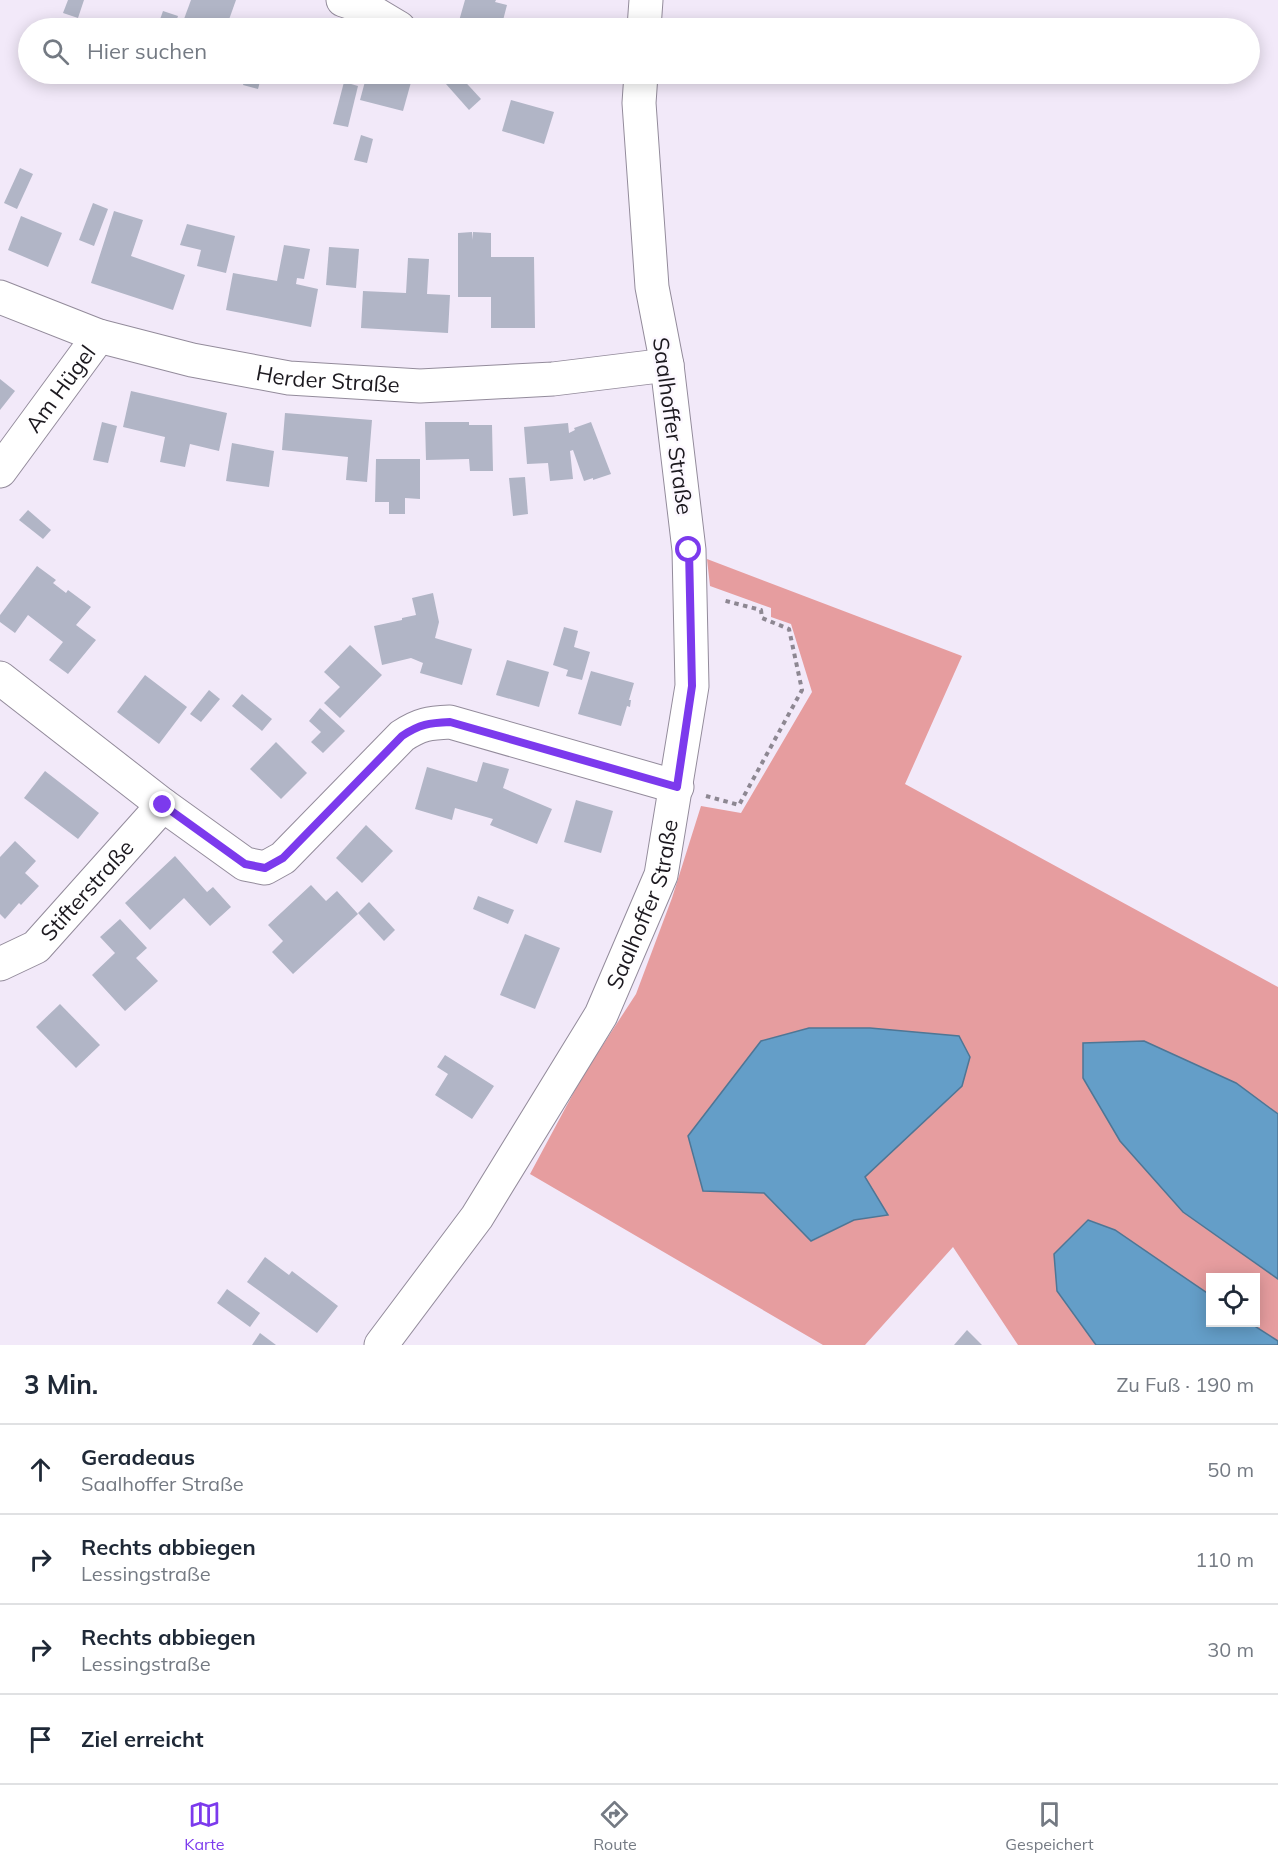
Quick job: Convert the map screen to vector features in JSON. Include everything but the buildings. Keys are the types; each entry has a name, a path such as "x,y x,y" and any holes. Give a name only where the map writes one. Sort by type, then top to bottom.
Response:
{"street":[{"path":"344,0 364,7 382,18"},
{"path":"645,18 646,0"},
{"name":"Saalhoffer Straße","path":"381,1345 477,1218 601,1015 662,875 692,686 689,550 667,365 652,287 639,104 640,84"},
{"name":"Herder Straße","path":"0,297 99,336 192,360 289,378 420,386 553,379 667,365"},
{"name":"Am Hügel","path":"0,471 99,336"},
{"path":"0,678 163,805 245,864 265,868 283,858 402,736 428,723 450,722 677,787"},
{"name":"Stifterstraße","path":"0,964 36,947 163,805"}],"path":[{"path":"677,787 739,805 802,690 789,629 762,618 761,610 689,591"}],"shaded area":[{"path":"707,559 962,656 905,784 1278,987 1278,1114 1236,1083 1083,1078 1120,1141 1183,1212 1278,1279 1278,1341 1256,1327 1260,1327 1260,1273 1206,1273 1206,1292 1115,1230 1089,1220 1057,1291 1096,1345 1018,1345 953,1247 865,1345 823,1345 530,1174 582,1077 636,994 672,898 701,806 741,813 812,692 791,624 771,617 771,608 710,586","holes":["809,1028 870,1028 962,1086 864,1178 888,1214 854,1220 812,1241 764,1193 703,1191 761,1041"]}],"water":[{"path":"809,1028 870,1028 959,1036 970,1057 962,1086 865,1177 888,1215 854,1220 811,1241 764,1193 703,1191 688,1136 761,1041"},
{"path":"1144,1041 1236,1083 1278,1114 1278,1279 1183,1212 1120,1141 1083,1078 1083,1043"},
{"path":"1088,1220 1115,1230 1206,1292 1206,1327 1256,1327 1278,1341 1278,1345 1096,1345 1057,1291 1054,1254"}],"route":[{"path":"163,805 245,864 265,868 283,858 402,736 428,723 450,722 677,787 692,686 689,550"}]}
